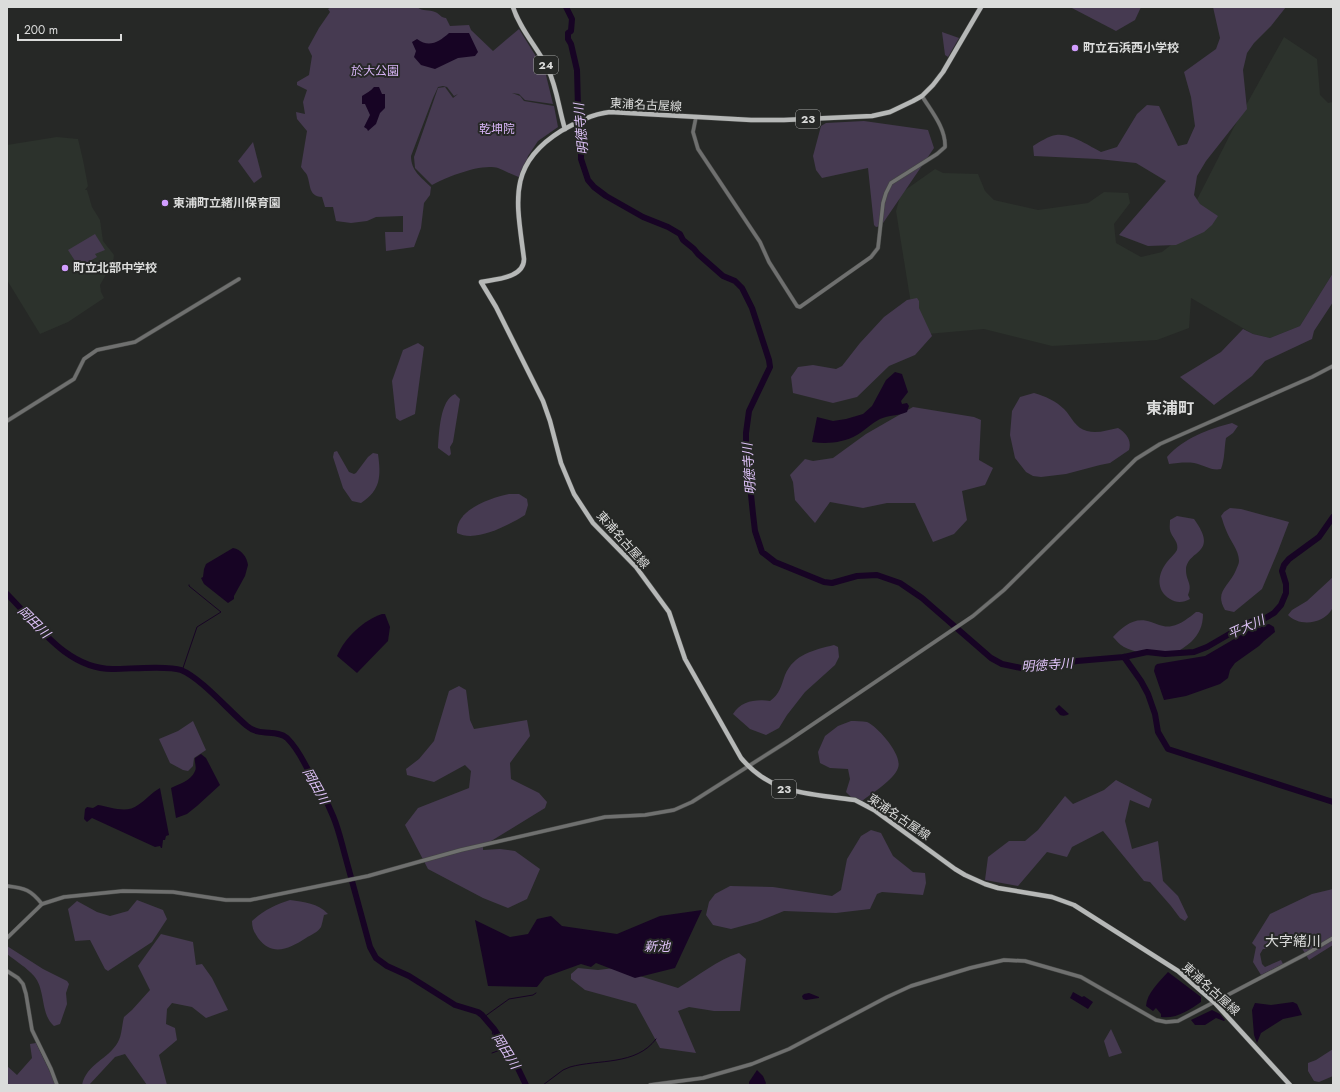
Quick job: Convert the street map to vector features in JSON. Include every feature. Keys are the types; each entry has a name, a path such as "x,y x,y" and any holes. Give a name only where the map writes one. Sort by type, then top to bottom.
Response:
{"main road":[{"name":"24","path":"513,7 520,24 549,71 565,129"},
{"name":"東浦名古屋線","path":"981,7 943,72 933,85 922,96 890,112 872,116 784,120 750,120 610,112 596,114 574,124 548,139 536,150 527,164 520,180 518,201 524,259 522,268 516,274 481,282 496,307 543,401 550,421 560,463 574,494 593,523 636,567 669,612 685,659 741,758 757,775 780,788 855,800 864,804 965,875 985,884 1004,889 1052,897 1074,905 1178,972 1215,1003 1290,1085"}],"street":[{"path":"696,117 693,132 698,148 760,242 769,262 797,306 800,307 871,257 878,248 884,198 891,183 937,154 945,147 943,132 922,96"},
{"path":"7,421 74,379 84,359 97,350 135,342 239,279"},
{"path":"7,938 42,904 64,897 100,892 131,890 173,892 226,900 250,900 383,872 406,864 461,850 604,817 645,815 674,810 692,802 788,741 973,616 1004,590 1136,459 1160,444 1312,377 1333,366"},
{"path":"7,886 28,890 35,895 42,904"},
{"path":"650,1085 703,1078 752,1064 789,1049 887,997 911,986 998,961 1025,961 1075,975 1094,984 1151,1017 1166,1022 1183,1019 1215,1003 1321,946 1333,938"},
{"path":"7,971 18,978 23,984 32,1030 57,1085"}],"shaded area":[{"path":"1284,37 1317,59 1320,95 1328,103 1333,102 1333,273 1300,326 1270,338 1253,334 1191,298 1189,328 1157,340 1052,346 984,329 916,335 896,211 901,193 935,169 943,173 978,174 985,191 994,200 1038,210 1088,203 1104,192 1128,193 1130,203 1114,224 1116,243 1141,257 1162,252 1176,241 1234,127"},
{"path":"57,137 78,139 88,186 85,190 87,190 92,207 100,220 103,241 114,255 113,262 100,285 104,298 68,322 40,334 7,280 7,145"}],"green space":[{"name":"於大公園","path":"332,7 417,7 433,11 446,18 450,26 469,25 471,30 493,51 519,29 545,71 553,104 525,100 519,94 512,93 520,96 524,101 554,106 558,127 538,141 528,156 521,178 498,168 483,167 446,178 432,185 415,168 414,157 438,88 445,87 453,98 458,94 454,96 447,87 443,86 438,87 411,156 411,161 415,170 431,187 430,195 424,203 421,228 414,247 386,251 385,232 403,232 403,216 376,217 367,221 351,223 336,221 333,207 325,207 322,197 314,195 307,175 301,167 307,131 297,119 296,112 305,114 303,102 307,90 297,85 297,82 309,75 312,56 308,48 330,12 328,9"},
{"path":"1070,7 1141,7 1135,20 1116,31"},
{"path":"1213,7 1286,7 1247,53 1243,70 1247,109 1206,161 1197,176 1194,195 1200,204 1218,216 1212,225 1204,232 1176,245 1148,246 1119,235 1166,181 1136,163 1098,159 1034,156 1033,146 1050,137 1062,135 1080,140 1101,152 1117,147 1137,114 1147,105 1159,106 1178,146 1187,144 1195,126 1191,97 1184,72 1216,49 1220,38"},
{"path":"942,32 959,38 948,57 945,55"},
{"path":"864,121 928,130 934,148 881,226 876,227 874,225 868,168 822,178 816,170 813,156 821,126 826,123"},
{"path":"253,142 262,177 254,183 238,161"},
{"path":"95,234 105,250 95,254 97,257 79,267 68,250"},
{"path":"1333,273 1333,302 1314,331 1312,339 1265,361 1252,376 1214,405 1180,377 1221,352 1243,329 1253,334 1270,338 1300,326"},
{"path":"917,298 919,301 919,308 932,336 915,355 889,366 857,397 833,403 793,393 791,377 798,367 813,365 836,369 842,366 860,343 884,317 907,300"},
{"path":"418,343 424,347 415,414 400,421 396,418 392,381 403,350"},
{"path":"1034,393 1046,397 1064,409 1083,430 1095,432 1118,428 1128,437 1130,443 1129,450 1110,463 1066,474 1041,477 1033,476 1026,472 1015,458 1010,435 1012,411 1020,397"},
{"path":"455,394 460,399 453,442 450,447 451,454 449,456 438,448 439,434 443,410 450,397"},
{"path":"913,407 974,417 981,420 979,460 993,468 985,485 962,491 967,520 954,534 933,542 915,503 887,503 863,508 830,502 815,523 795,500 793,482 790,475 805,459 813,461 833,458 866,434"},
{"path":"1232,423 1238,426 1233,433 1226,438 1221,469 1211,469 1194,463 1169,464 1167,457 1189,439 1205,431"},
{"path":"337,451 349,472 354,474 368,457 373,453 378,454 379,476 376,488 368,498 361,503 352,501 343,488 333,457 334,452"},
{"path":"509,494 519,494 527,499 528,505 525,515 492,532 473,536 465,536 457,533 458,525 462,518 475,506"},
{"path":"1230,508 1241,509 1289,522 1262,589 1234,612 1225,610 1221,598 1224,589 1233,576 1239,562 1238,553 1221,516"},
{"path":"1177,516 1194,519 1204,539 1203,545 1191,558 1186,570 1190,585 1188,595 1190,599 1180,602 1172,600 1165,595 1160,586 1160,576 1164,566 1177,550 1177,543 1170,530 1170,520"},
{"path":"1333,577 1333,603 1332,609 1328,614 1317,621 1311,622 1298,621 1288,615 1292,610 1307,601"},
{"path":"1196,612 1203,614 1200,630 1191,642 1182,649 1170,654 1156,655 1136,652 1124,647 1113,637 1125,626 1135,621 1145,620 1161,626 1169,626 1182,622"},
{"path":"834,645 838,647 839,657 835,665 805,692 779,728 766,735 750,729 733,714 740,706 749,702 759,700 770,701 778,693 785,675 794,662 812,651"},
{"path":"459,686 466,690 470,720 474,729 527,720 530,736 510,763 511,779 539,793 547,802 545,808 483,846 483,850 500,849 515,851 540,869 527,899 508,908 483,898 428,869 405,825 418,808 469,788 471,771 465,765 434,782 407,775 406,769 419,759 434,741 449,691"},
{"path":"193,721 206,750 194,758 193,766 188,771 170,763 159,739 178,731"},
{"path":"851,721 867,722 877,729 893,749 899,762 896,773 862,801 852,798 846,792 850,779 848,769 830,768 820,763 818,752 825,736 838,726"},
{"path":"1116,780 1152,799 1149,808 1130,800 1125,821 1132,849 1158,841 1163,881 1178,896 1188,917 1185,921 1180,918 1150,882 1144,881 1103,831 1072,847 1067,857 1047,852 1018,886 985,880 988,857 1009,841 1025,841 1038,830 1065,796 1073,804 1104,790"},
{"path":"871,830 881,833 893,856 913,872 925,873 926,883 923,895 882,892 877,894 870,909 836,913 784,911 757,922 731,929 713,925 706,915 709,902 715,894 730,886 773,887 832,896 841,890 847,859 861,836"},
{"path":"1333,889 1333,945 1309,960 1297,940 1290,943 1283,933 1266,949 1263,949 1260,954 1262,964 1265,967 1281,960 1283,964 1261,975 1253,962 1256,947 1252,943 1270,914 1312,894"},
{"path":"137,900 163,910 167,919 152,942 108,971 105,969 90,940 75,941 68,909 77,901 97,912 110,916 128,911"},
{"path":"290,900 315,905 320,907 328,914 324,915 321,927 318,930 300,942 287,948 269,948 263,944 254,932 252,921 270,908"},
{"path":"161,934 193,942 196,965 202,964 212,978 228,1010 206,1018 192,1007 172,1003 167,1009 166,1024 175,1028 177,1040 159,1055 167,1085 147,1085 125,1054 115,1057 89,1085 82,1085 88,1072 93,1066 109,1053 118,1042 124,1017 150,990 138,966"},
{"path":"7,946 43,969 67,981 69,984 66,993 67,1004 60,1024 54,1026 50,1021 45,1009 38,982 28,970 7,954"},
{"path":"739,953 746,959 740,1011 714,1011 689,1007 678,1011 696,1053 660,1048 636,1004 585,990 571,979 571,974 578,968 598,970 614,968 678,988 715,964"},
{"path":"1111,1029 1122,1053 1109,1057 1104,1041"},
{"path":"36,1043 55,1085 7,1085 7,1066 17,1075 32,1058 30,1044"},
{"path":"1333,1049 1333,1076 1319,1082 1314,1081 1308,1071 1308,1063 1316,1060"}],"water":[{"path":"449,33 469,33 478,52 475,56 458,58 435,69 421,65 414,57 416,51 412,42 417,39 421,42 434,43"},
{"path":"374,87 379,87 382,94 385,94 385,108 380,113 376,124 368,131 364,127 370,115 365,104 362,104 362,96"},
{"path":"895,372 902,374 908,392 901,401 902,404 907,403 909,406 907,412 880,419 852,438 846,440 829,443 812,442 817,417 833,421 863,414 872,406 886,380"},
{"path":"233,548 239,550 243,554 248,565 245,576 234,596 234,599 228,603 204,584 201,578 203,577 206,564"},
{"path":"385,614 390,627 388,641 357,673 337,656 345,642 356,630 368,620"},
{"path":"1269,624 1274,627 1275,632 1259,646 1235,663 1230,670 1228,678 1220,684 1186,696 1164,700 1154,671 1157,664 1205,656 1253,628"},
{"path":"1059,705 1069,714 1064,716 1060,715 1055,709"},
{"path":"201,754 206,758 220,785 187,814 176,818 171,788 191,777 196,769 195,758"},
{"path":"160,788 169,835 166,836 165,840 163,840 162,848 160,846 155,847 92,818 87,822 84,819 85,809 87,807 93,808 98,805 119,809 134,808"},
{"name":"新池","path":"702,910 675,968 635,978 596,963 591,967 581,964 545,977 537,987 488,986 475,920 510,937 528,934 537,919 551,916 562,926 617,934 660,916"},
{"path":"1168,972 1201,997 1201,1002 1178,1015 1172,1017 1161,1017 1161,1014 1156,1008 1153,1011 1146,1006 1151,992"},
{"path":"1073,992 1082,997 1084,996 1093,1002 1088,1009 1070,998"},
{"path":"809,993 819,998 803,999 802,996 804,994"},
{"path":"1293,1002 1297,1004 1302,1015 1283,1019 1261,1033 1257,1043 1254,1035 1252,1010 1255,1003 1271,1005"},
{"path":"1212,1010 1220,1014 1225,1020 1216,1018 1205,1025 1195,1025 1191,1020"},
{"path":"757,1070 763,1076 766,1083 765,1085 749,1085 749,1082"}],"waterway":[{"name":"明徳寺川","path":"566,7 572,19 571,31 568,33 568,39 571,44 577,70 579,145 581,150 581,159 588,180 594,187 606,196 643,217 668,227 680,234 683,240 723,276 735,281 742,288 752,308 770,367 749,411 746,446 755,531 762,552 775,562 824,582 832,583 857,576 877,575 900,583 922,598 991,658 1002,664 1026,669 1077,661 1124,657 1147,652 1165,654 1194,652 1207,647 1250,622 1262,620 1274,613 1281,605 1286,593 1286,584 1282,571 1284,565 1289,559 1319,537 1333,517"},
{"path":"182,671 197,627 221,612 189,585"},
{"name":"岡田川","path":"7,594 54,643 67,654 82,662 97,667 114,669 158,667 181,670 206,687 247,726 257,731 283,735 287,738 298,752 318,785 333,816 370,947 376,958 387,966 409,976 455,1005 478,1012 482,1015 494,1029 512,1056 526,1085"},
{"name":"明徳寺川","path":"1124,657 1141,681 1148,694 1155,714 1158,732 1168,749 1333,802"},
{"path":"484,1017 509,999 533,995 536,993"},
{"name":"岡田川","path":"492,1053 503,1049 492,1033 495,1031"},
{"path":"543,1085 563,1070 570,1067 627,1058 638,1054 648,1048 656,1039"}],"place":[{"name":"町立石浜西小学校","path":"1075,48"},
{"name":"東浦町立緒川保育園","path":"165,203"},
{"name":"町立北部中学校","path":"65,268"}],"district":[{"name":"東浦町","path":"1170,408"},
{"name":"大字緒川","path":"1293,941"}],"park label":[{"name":"乾坤院","path":"497,129"}],"water label":[{"name":"平大川","path":"1246,627"}]}
